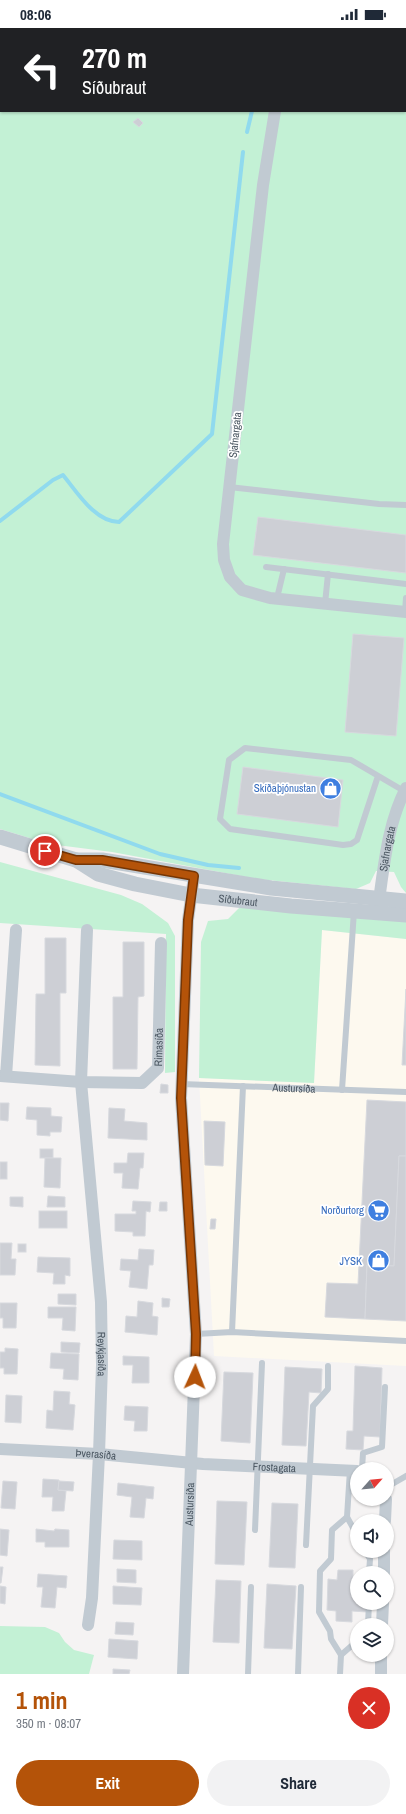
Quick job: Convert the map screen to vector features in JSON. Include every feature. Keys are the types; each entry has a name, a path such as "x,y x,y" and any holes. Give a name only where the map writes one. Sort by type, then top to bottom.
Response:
{"street":[{"name":"Sjafnargata","path":"275,112 263,185 222,544 224,560 230,577 242,590 277,598 405,612"},
{"name":"Sjafnargata","path":"378,906 388,837 397,805 405,789"},
{"name":"Síðubraut","path":"0,837 76,860 98,874 135,884 191,895 354,911 406,901"},
{"name":"Síðubraut","path":"76,860 102,860 271,888 378,906 406,915"},
{"name":"Austursíða","path":"183,1674 196,1334 181,1084 188,920 194,876"},
{"name":"Rimasíða","path":"16,930 3,1076 81,1082 142,1083 158,1068 161,943"},
{"path":"81,1082 87,930"},
{"name":"Reykjasíða","path":"81,1082 101,1302 102,1365 92,1598 88,1625"},
{"name":"Þverasíða","path":"0,1449 99,1454 192,1463"},
{"name":"Frostagata","path":"192,1463 350,1471"},
{"path":"381,1662 381,1674"}],"lane":[{"path":"229,488 379,504 406,505"},
{"path":"266,567 406,584"},
{"path":"277,598 284,569"},
{"path":"325,604 328,574"},
{"path":"405,612 406,598"},
{"path":"378,776 357,840 351,844 343,845 230,829 220,819 229,760 245,748 351,760 378,776 405,789"},
{"path":"342,1090 354,911"},
{"name":"Austursíða","path":"181,1084 406,1092"},
{"path":"232,1332 243,1086"},
{"path":"196,1334 232,1332 406,1341"},
{"path":"255,1530 262,1363"},
{"path":"306,1545 313,1406 328,1389 328,1366"},
{"path":"362,1462 363,1453 382,1447 385,1388"},
{"path":"394,1483 406,1476"},
{"path":"350,1499 348,1517 350,1521"},
{"path":"340,1674 341,1656 330,1639 330,1631 319,1612 320,1571 331,1559 332,1530 348,1517"},
{"path":"248,1674 251,1586"},
{"path":"298,1674 301,1587"},
{"path":"341,1656 350,1648"}],"shaded area":[{"path":"322,930 406,939 406,1366 214,1356 199,1078 314,1083"}],"green space":[{"path":"0,112 406,112 406,893 401,887 394,872 376,871 370,883 356,889 258,879 112,852 49,844 0,829"},
{"path":"0,862 121,895 142,904 168,923 175,936 175,1072 165,1073 166,934 0,923"},
{"path":"242,905 406,918 406,939 322,930 314,1083 199,1078 201,942 208,921 228,919"},
{"path":"0,1626 45,1627 59,1633 65,1642 74,1650 94,1655 89,1674 0,1674"}],"building":[{"path":"138,118 143,123 139,127 133,122"},
{"path":"258,517 406,535 406,573 253,555"},
{"path":"353,634 404,638 396,736 345,732"},
{"path":"243,767 343,780 338,827 237,814"},
{"path":"45,938 66,938 66,993 60,993 60,1066 35,1065 36,994 45,994"},
{"path":"123,942 144,942 144,996 138,997 137,1069 113,1069 113,997 123,997"},
{"path":"406,989 406,1065 402,1065"},
{"path":"161,1084 168,1085 168,1093 160,1093"},
{"name":"Norðurtorg","path":"367,1100 406,1102 406,1156 399,1156 394,1266 367,1265 365,1319 325,1317 327,1283 358,1284"},
{"path":"0,1103 9,1103 8,1121 0,1120"},
{"path":"27,1107 51,1108 51,1116 62,1117 61,1132 50,1132 50,1136 37,1135 37,1120 26,1119"},
{"path":"109,1108 125,1109 124,1121 147,1123 147,1140 108,1138"},
{"path":"204,1121 225,1122 223,1166 205,1165"},
{"path":"40,1149 53,1149 53,1158 40,1158"},
{"path":"128,1153 144,1153 143,1168 140,1168 138,1189 122,1188 123,1173 114,1173 114,1163 127,1163"},
{"name":"Norðurtorg","path":"399,1156 406,1156 406,1321 365,1319 367,1265 394,1266"},
{"path":"45,1158 61,1158 60,1188 44,1187"},
{"path":"0,1162 7,1162 7,1179 0,1179"},
{"path":"48,1196 65,1197 65,1207 47,1207"},
{"path":"10,1197 23,1197 23,1207 10,1206"},
{"path":"133,1201 151,1202 150,1212 146,1211 145,1236 133,1236 133,1232 115,1231 115,1214 136,1214 136,1211 132,1211"},
{"path":"160,1202 167,1202 167,1211 159,1211"},
{"path":"39,1211 67,1211 67,1228 39,1228"},
{"path":"211,1219 216,1219 215,1229 210,1229"},
{"path":"0,1243 12,1243 11,1259 16,1259 15,1275 0,1275"},
{"path":"18,1244 26,1244 26,1252 18,1252"},
{"path":"139,1249 154,1250 153,1265 149,1265 147,1289 129,1287 131,1271 120,1270 121,1259 138,1260"},
{"path":"38,1257 70,1258 70,1276 65,1275 65,1284 53,1284 54,1273 37,1272"},
{"path":"58,1294 76,1294 76,1305 58,1304"},
{"path":"162,1298 170,1299 169,1307 162,1307"},
{"path":"138,1301 153,1303 152,1316 158,1317 157,1335 125,1332 126,1316 137,1317"},
{"path":"0,1303 17,1303 16,1328 3,1328 3,1318 0,1318"},
{"path":"48,1307 76,1307 75,1331 62,1330 63,1318 48,1318"},
{"path":"61,1342 80,1343 79,1353 61,1352"},
{"path":"5,1348 18,1349 17,1374 4,1374 4,1368 0,1368 0,1352 5,1352"},
{"path":"51,1353 79,1354 78,1380 63,1379 64,1369 50,1368"},
{"path":"123,1356 149,1357 149,1383 132,1383 133,1365 123,1365"},
{"path":"355,1366 382,1368 380,1437 364,1436 363,1450 346,1449 347,1431 353,1431"},
{"path":"285,1367 322,1369 321,1393 309,1392 306,1446 282,1445"},
{"path":"224,1372 253,1373 250,1443 221,1441"},
{"path":"54,1391 70,1392 69,1404 75,1405 73,1430 46,1428 47,1410 53,1411"},
{"path":"6,1395 22,1396 21,1423 5,1422"},
{"path":"125,1406 148,1407 147,1431 134,1431 135,1421 124,1420"},
{"path":"43,1479 59,1480 58,1490 66,1491 64,1511 52,1511 53,1497 42,1497"},
{"path":"3,1481 17,1482 15,1509 1,1508"},
{"path":"59,1481 74,1482 73,1491 58,1490"},
{"path":"118,1483 154,1487 153,1499 146,1498 144,1518 130,1517 132,1497 117,1495"},
{"path":"217,1501 247,1502 244,1565 215,1564"},
{"path":"272,1503 298,1504 295,1568 269,1567"},
{"path":"0,1529 9,1530 7,1556 0,1555"},
{"path":"36,1529 54,1531 55,1529 69,1530 69,1547 45,1547 45,1542 36,1542"},
{"path":"114,1540 142,1541 142,1560 113,1559"},
{"path":"0,1567 3,1567 1,1583 0,1583"},
{"path":"117,1569 136,1570 136,1583 117,1582"},
{"path":"338,1570 350,1570 350,1610 367,1610 367,1612 352,1611 352,1618 350,1618 350,1622 336,1621 336,1611 327,1610 328,1579 337,1580"},
{"path":"38,1574 67,1576 66,1588 57,1587 55,1608 41,1607 43,1587 37,1587"},
{"path":"216,1580 241,1581 239,1643 213,1642"},
{"path":"267,1584 296,1586 292,1649 264,1648"},
{"path":"0,1586 6,1587 5,1604 0,1603"},
{"path":"113,1586 142,1588 141,1605 113,1604"},
{"path":"116,1622 134,1623 133,1635 115,1634"},
{"path":"109,1639 138,1641 137,1659 108,1657"},
{"path":"113,1669 130,1670 129,1674 113,1674"}],"waterway":[{"path":"247,132 252,112"},
{"path":"0,521 53,480 63,475 94,512 110,521 119,522 212,434 243,152"},
{"path":"0,794 160,854 208,865 239,868"}],"place":[{"name":"Skíðaþjónustan","path":"331,788"},
{"name":"Norðurtorg","path":"379,1210"},
{"name":"JYSK","path":"378,1261"}],"route":[{"path":"45,851 76,860 102,860 194,876 188,920 181,1098 196,1334 195,1377"}]}
